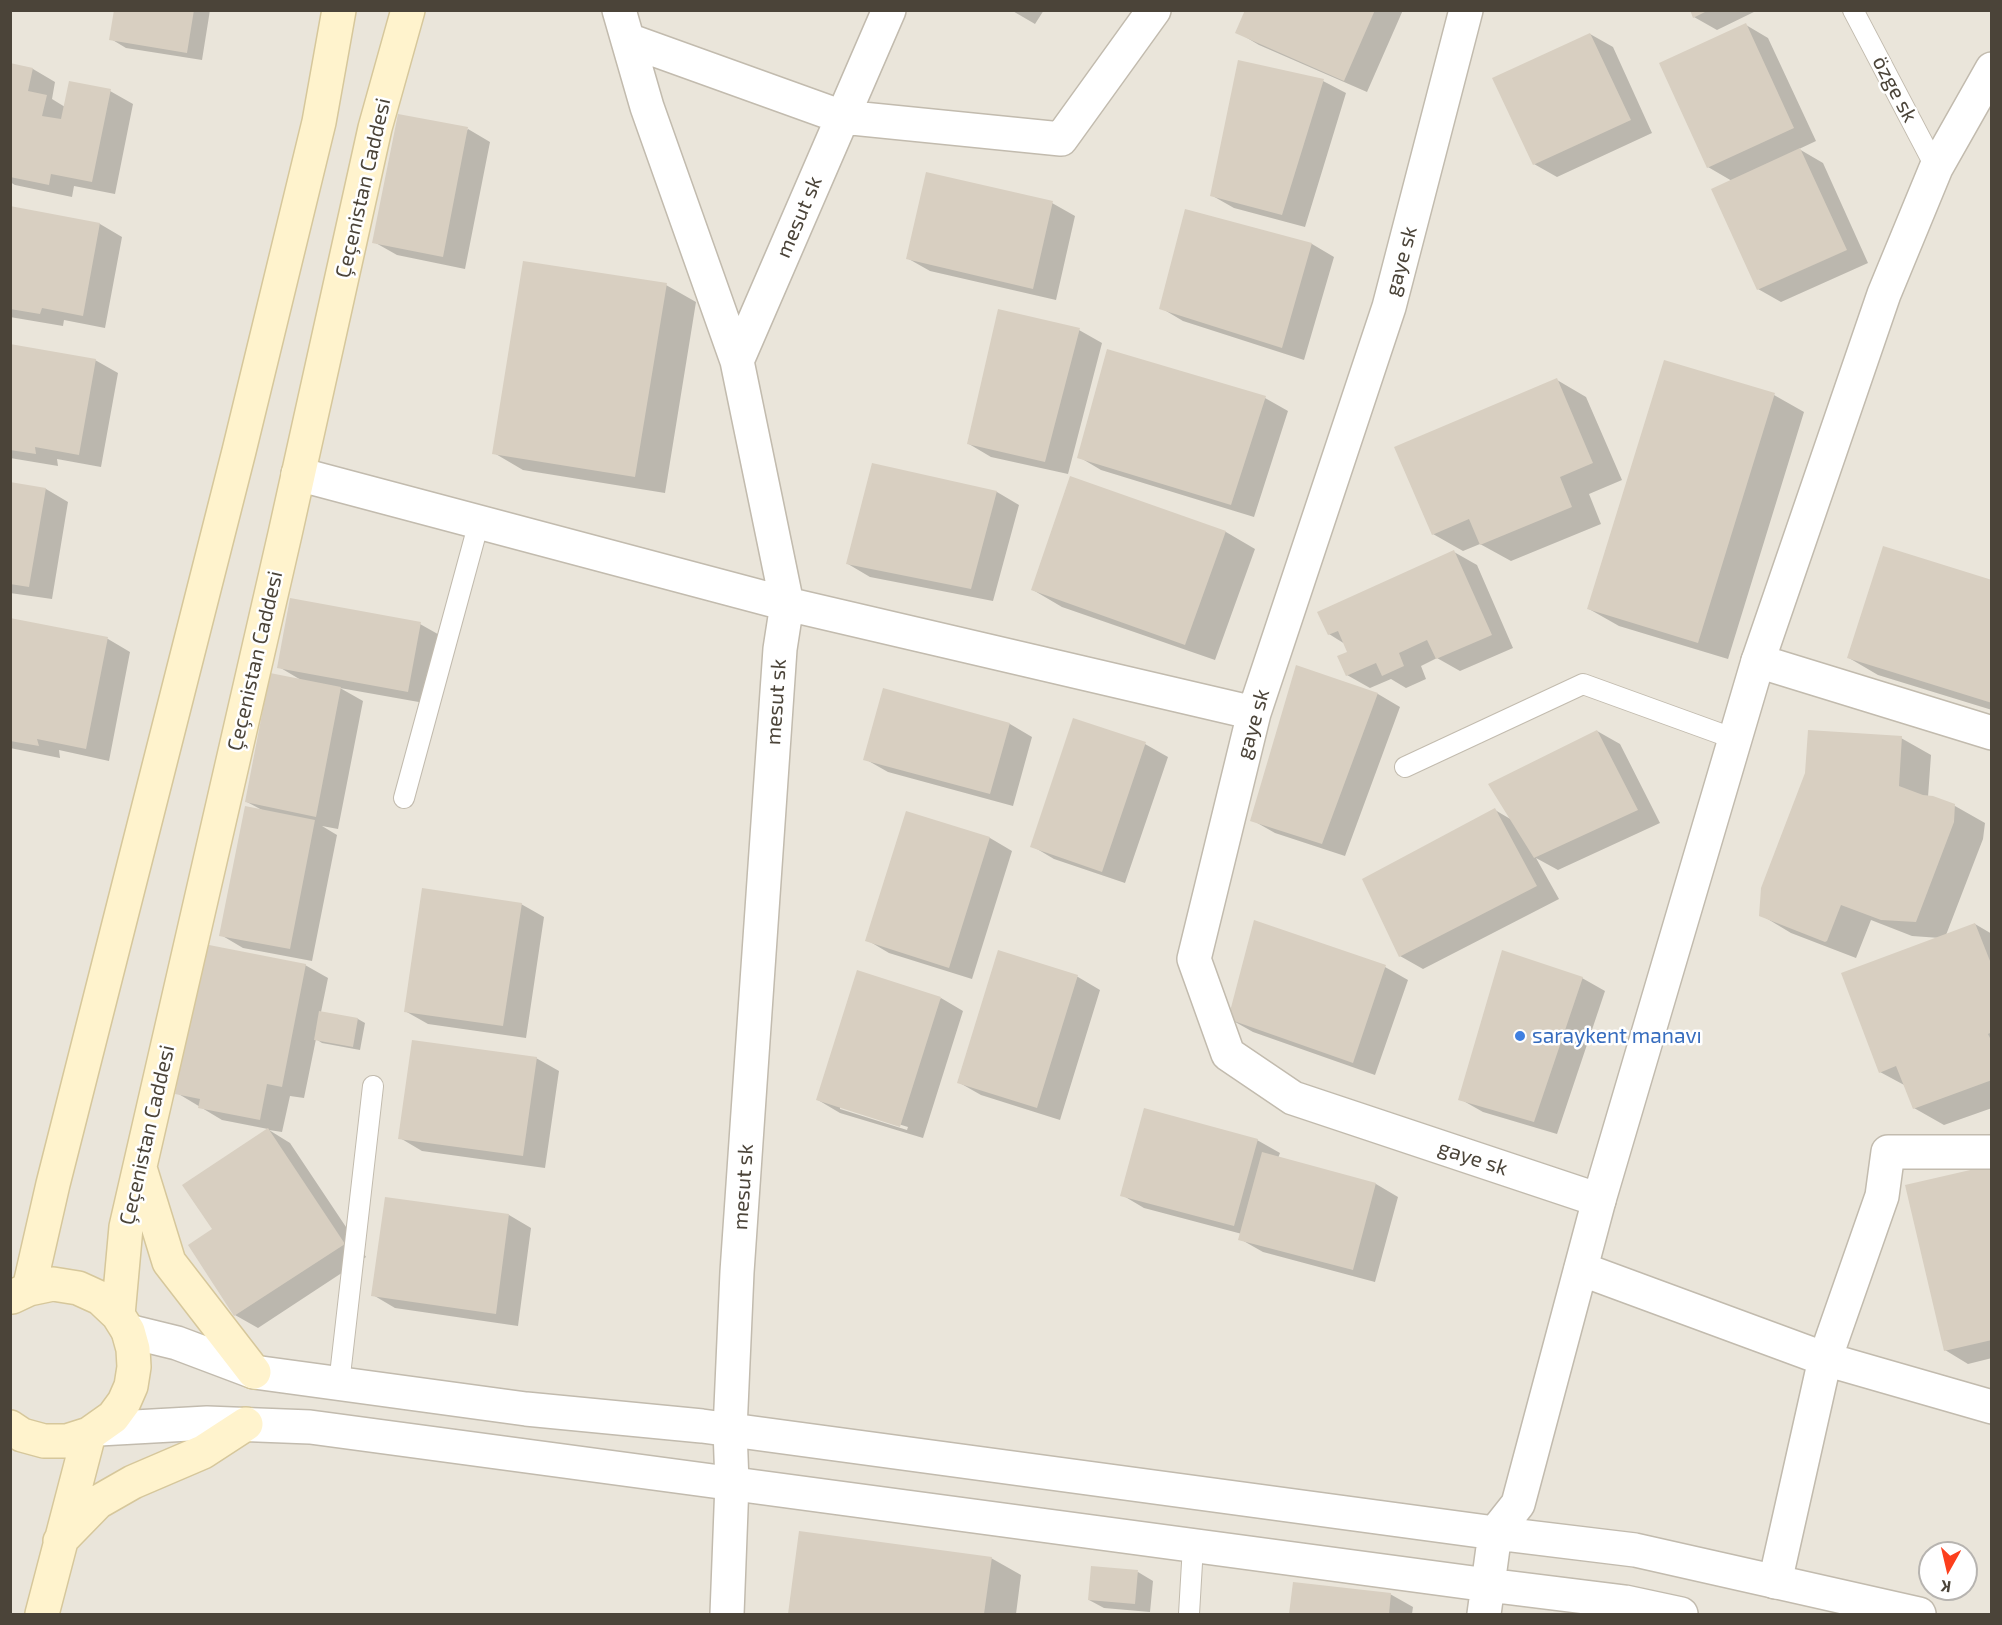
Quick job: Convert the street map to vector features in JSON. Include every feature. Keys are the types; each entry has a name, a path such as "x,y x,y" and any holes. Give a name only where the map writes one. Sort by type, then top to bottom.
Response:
{"main road":[{"path":"20,1294 53,1184 242,440 319,122 339,10"},
{"name":"Çeçenistan Caddesi","path":"94,1432 119,1410 131,1386 134,1368 133,1349 123,1323 126,1227 375,128 408,10"},
{"path":"140,1166 169,1262 254,1372"},
{"path":"10,1253 27,1241 53,1184"},
{"path":"20,1294 53,1284 78,1288 100,1298 123,1323"},
{"path":"60,1541 98,1503 133,1482 203,1452 246,1424"},
{"path":"10,1427 22,1435 44,1441 67,1441 94,1432"},
{"path":"42,1614 60,1541 94,1432"}],"street":[{"name":"mesut sk","path":"727,1614 732,1483 730,1430 737,1272 780,649 787,604 737,361 889,10"},
{"path":"624,25 843,117 1061,138 1154,10"},
{"name":"gaye sk","path":"1466,10 1389,307 1254,713 1194,959 1228,1054 1293,1098 1599,1200"},
{"path":"624,25 647,107 737,361"},
{"path":"1486,1600 1495,1533 1518,1504 1599,1200 1758,661 1884,294 1936,168 1992,69"},
{"path":"298,474 787,604 1254,713"},
{"path":"1758,661 1992,733"},
{"path":"1775,1582 1825,1359 1882,1196 1888,1152 1992,1152"},
{"path":"1581,1269 1825,1359 1992,1407"},
{"path":"123,1323 254,1372 526,1409 730,1430 1635,1550 1919,1614"},
{"path":"94,1432 207,1423 310,1427 1193,1546 1486,1600 1625,1602 1681,1614"}],"lane":[{"name":"özge sk","path":"1854,10 1936,168"},
{"path":"404,798 479,522"},
{"path":"1405,767 1583,684 1735,740"},
{"path":"339,1384 373,1086"},
{"path":"1189,1614 1193,1546"}],"shaded area":[{"path":"11,11 1991,11 1991,1614 11,1614"}],"building":[{"path":"114,10 194,10 187,53 109,40"},
{"path":"1245,10 1375,10 1344,81 1235,33"},
{"path":"1690,10 1709,10 1693,18"},
{"path":"1746,23 1794,128 1707,168 1659,63"},
{"path":"1590,33 1631,120 1533,165 1492,78"},
{"path":"1238,60 1324,79 1282,215 1210,196"},
{"path":"10,63 33,68 28,91 47,95 42,116 61,119 69,81 111,89 92,182 51,174 49,185 10,177"},
{"path":"398,114 468,127 443,257 372,243"},
{"path":"1800,148 1847,250 1757,290 1711,189"},
{"path":"926,172 1053,201 1033,289 906,259"},
{"path":"10,206 100,223 83,316 42,308 40,314 10,309"},
{"path":"1185,209 1312,243 1282,348 1159,309"},
{"path":"523,261 667,283 635,477 492,454"},
{"path":"998,309 1080,328 1045,462 967,444"},
{"path":"10,344 96,359 79,455 35,447 36,454 10,450"},
{"path":"1107,349 1266,396 1231,505 1077,458"},
{"path":"1664,360 1775,393 1698,643 1587,609"},
{"path":"1557,378 1593,463 1560,477 1572,507 1480,545 1469,519 1432,535 1394,447"},
{"path":"872,463 997,491 971,589 846,564"},
{"path":"1070,476 1226,531 1185,645 1031,590"},
{"path":"10,482 46,488 29,587 10,584"},
{"path":"1883,546 1992,580 1992,703 1847,658"},
{"path":"1454,550 1492,635 1436,659 1427,640 1399,653 1404,666 1382,676 1376,663 1346,676 1337,656 1347,652 1338,631 1328,635 1317,612"},
{"path":"290,598 421,622 408,692 277,668"},
{"path":"10,618 108,637 86,749 37,739 39,746 10,741"},
{"path":"1296,665 1378,693 1322,844 1250,821"},
{"path":"270,673 341,687 316,817 245,802"},
{"path":"883,688 1010,723 990,794 863,760"},
{"path":"1073,718 1146,742 1102,872 1030,847"},
{"path":"1597,730 1638,810 1534,858 1488,784"},
{"path":"1808,730 1902,736 1899,786 1955,804 1954,822 1916,922 1881,920 1841,905 1825,942 1759,916 1761,888 1805,773"},
{"path":"245,806 315,820 290,949 219,936"},
{"path":"1495,808 1537,886 1399,957 1362,879"},
{"path":"906,811 990,837 949,968 865,941"},
{"path":"422,888 522,903 503,1026 404,1012"},
{"path":"1254,920 1386,965 1353,1063 1228,1019"},
{"path":"1975,923 1992,966 1992,1032 1988,1034 1992,1042 1992,1080 1913,1109 1896,1066 1879,1073 1841,973"},
{"path":"204,944 306,964 282,1087 267,1084 260,1120 198,1108 200,1099 175,1094"},
{"path":"998,950 1078,975 1037,1108 957,1083"},
{"path":"1502,950 1583,977 1534,1122 1458,1100"},
{"path":"857,970 941,997 900,1127 816,1100"},
{"path":"319,1011 358,1018 353,1047 314,1040"},
{"path":"412,1040 537,1057 523,1156 398,1139"},
{"path":"1144,1108 1258,1139 1234,1226 1120,1196"},
{"path":"268,1128 345,1244 234,1316 188,1245 212,1229 182,1185"},
{"path":"1262,1152 1376,1183 1353,1270 1238,1240"},
{"path":"1992,1165 1992,1340 1944,1351 1905,1185"},
{"path":"385,1197 509,1214 496,1314 371,1296"},
{"path":"799,1531 992,1557 984,1614 788,1614"},
{"path":"1091,1566 1138,1570 1135,1604 1088,1600"},
{"path":"1293,1582 1391,1593 1389,1614 1289,1614"}],"place":[{"name":"saraykent manavı","path":"1520,1036"}]}
